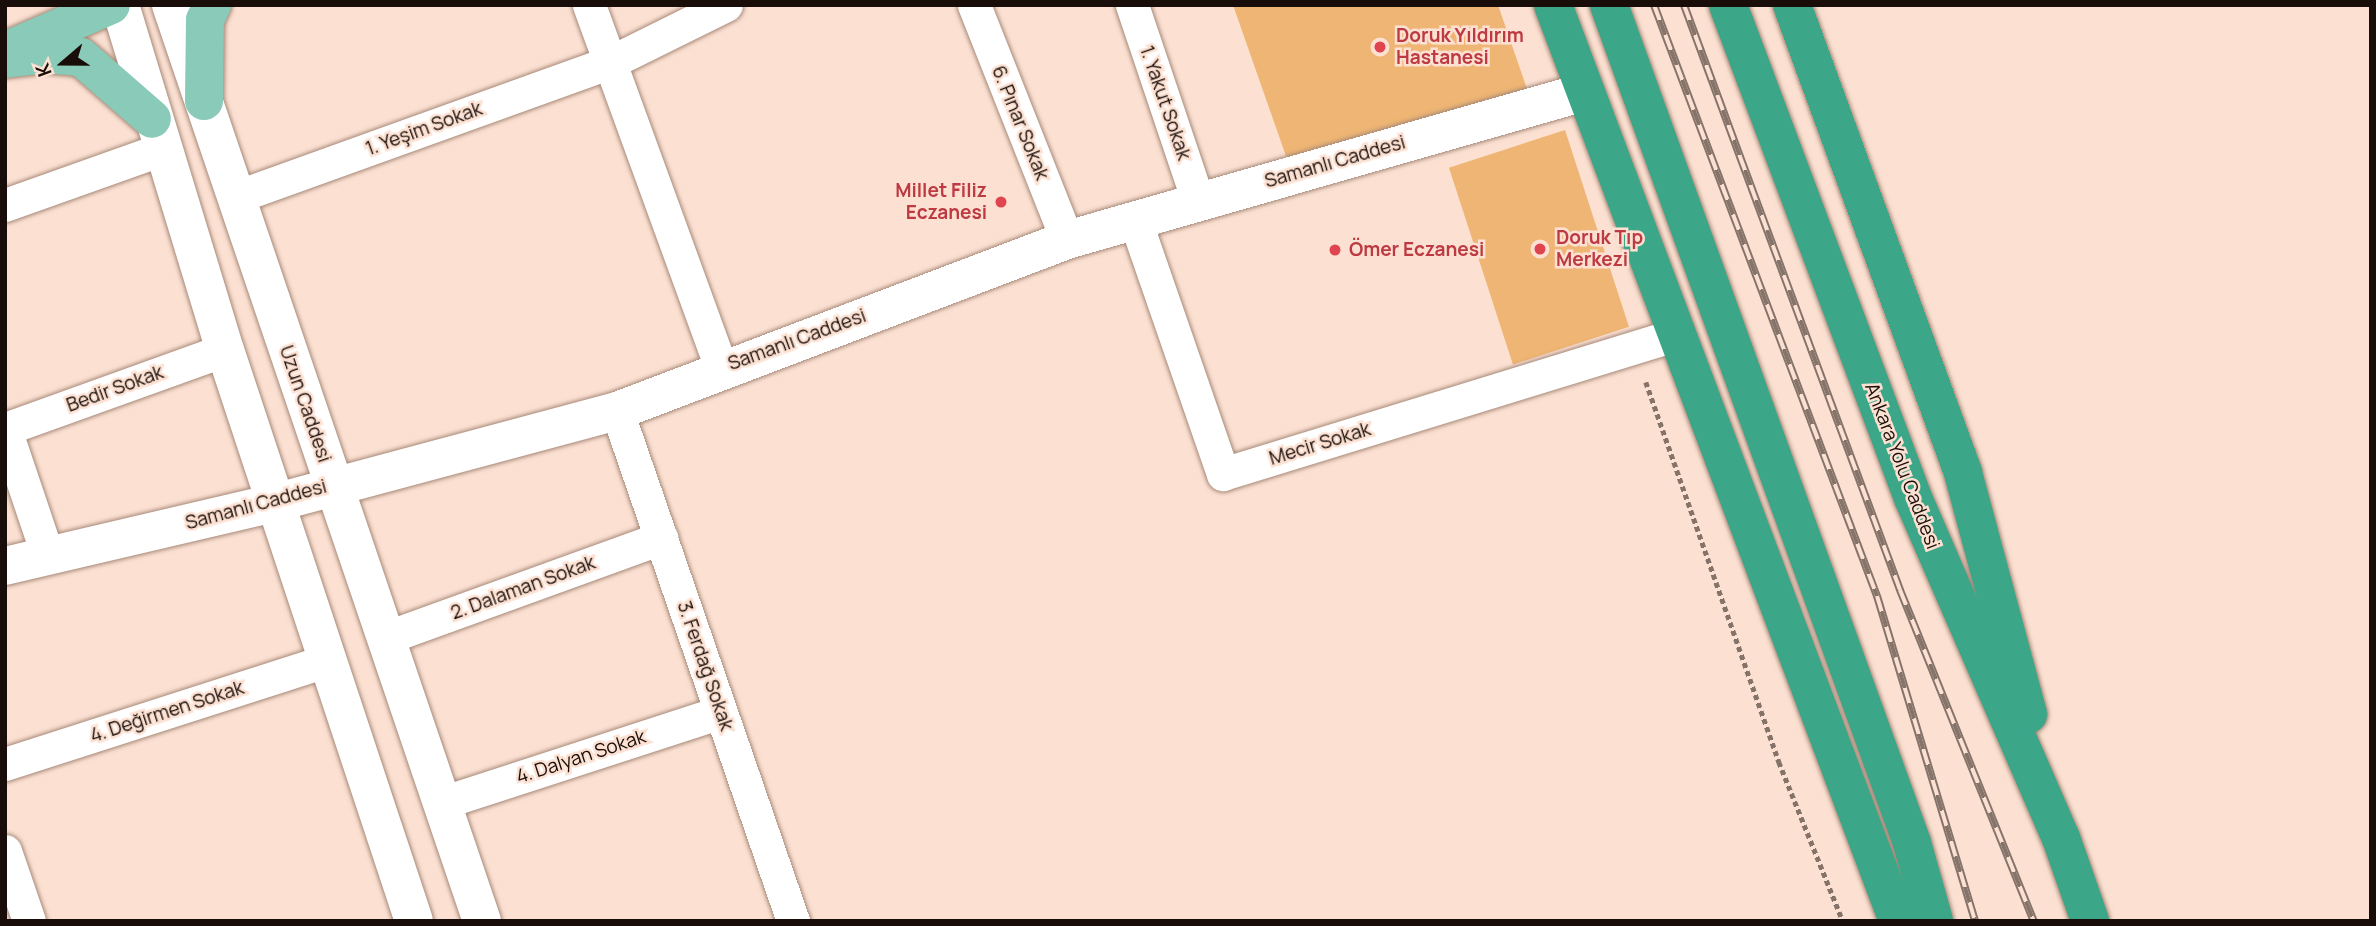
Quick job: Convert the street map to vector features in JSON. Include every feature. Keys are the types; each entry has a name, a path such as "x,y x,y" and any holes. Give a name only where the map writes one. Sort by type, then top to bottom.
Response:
{"highway":[{"path":"1553,5 1675,335 1898,921"},
{"path":"1609,5 1912,843 1934,921"},
{"name":"Ankara Yolu Caddesi","path":"1728,5 1913,498 2061,838 2090,921"},
{"path":"1793,5 1963,472 2061,838"}],"main road":[{"path":"5,52 111,5"},
{"path":"120,5 157,134 274,503 414,921"},
{"name":"Uzun Caddesi","path":"171,5 482,921"},
{"path":"204,101 205,20 212,5"},
{"path":"5,59 45,54 82,57 157,134"},
{"name":"Samanlı Caddesi","path":"5,566 274,503 332,485 617,411 721,368 1067,240 1584,92"}],"street":[{"path":"589,5 612,61 721,368"},
{"name":"1. Yeşim Sokak","path":"236,197 612,61 726,5"},
{"name":"6. Pınar Sokak","path":"974,5 1067,240"},
{"name":"1. Yakut Sokak","path":"1132,5 1198,201"},
{"path":"5,205 157,134"},
{"name":"Mecir Sokak","path":"1135,220 1223,474 1675,335"},
{"name":"Bedir Sokak","path":"5,429 225,350"},
{"name":"3. Ferdağ Sokak","path":"617,411 793,921"},
{"path":"5,429 48,557"},
{"name":"2. Dalaman Sokak","path":"385,638 661,538"},
{"name":"4. Değirmen Sokak","path":"5,764 328,660"},
{"name":"4. Dalyan Sokak","path":"441,803 721,712"},
{"path":"5,851 29,921"}],"path":[{"path":"1634,348 1779,762 1843,921"}],"building":[{"name":"Doruk Yıldırım Hastanesi","path":"1233,5 1498,5 1527,89 1287,159"},
{"name":"Doruk Tıp Merkezi","path":"1565,130 1629,327 1513,365 1449,168"}],"railway":[{"path":"1654,5 1877,596 1975,921"},
{"path":"1684,5 1900,590 2034,921"}],"place":[{"name":"Doruk Yıldırım Hastanesi","path":"1380,47"},
{"name":"Millet Filiz Eczanesi","path":"1001,202"},
{"name":"Doruk Tıp Merkezi","path":"1540,249"},
{"name":"Ömer Eczanesi","path":"1335,250"}]}
